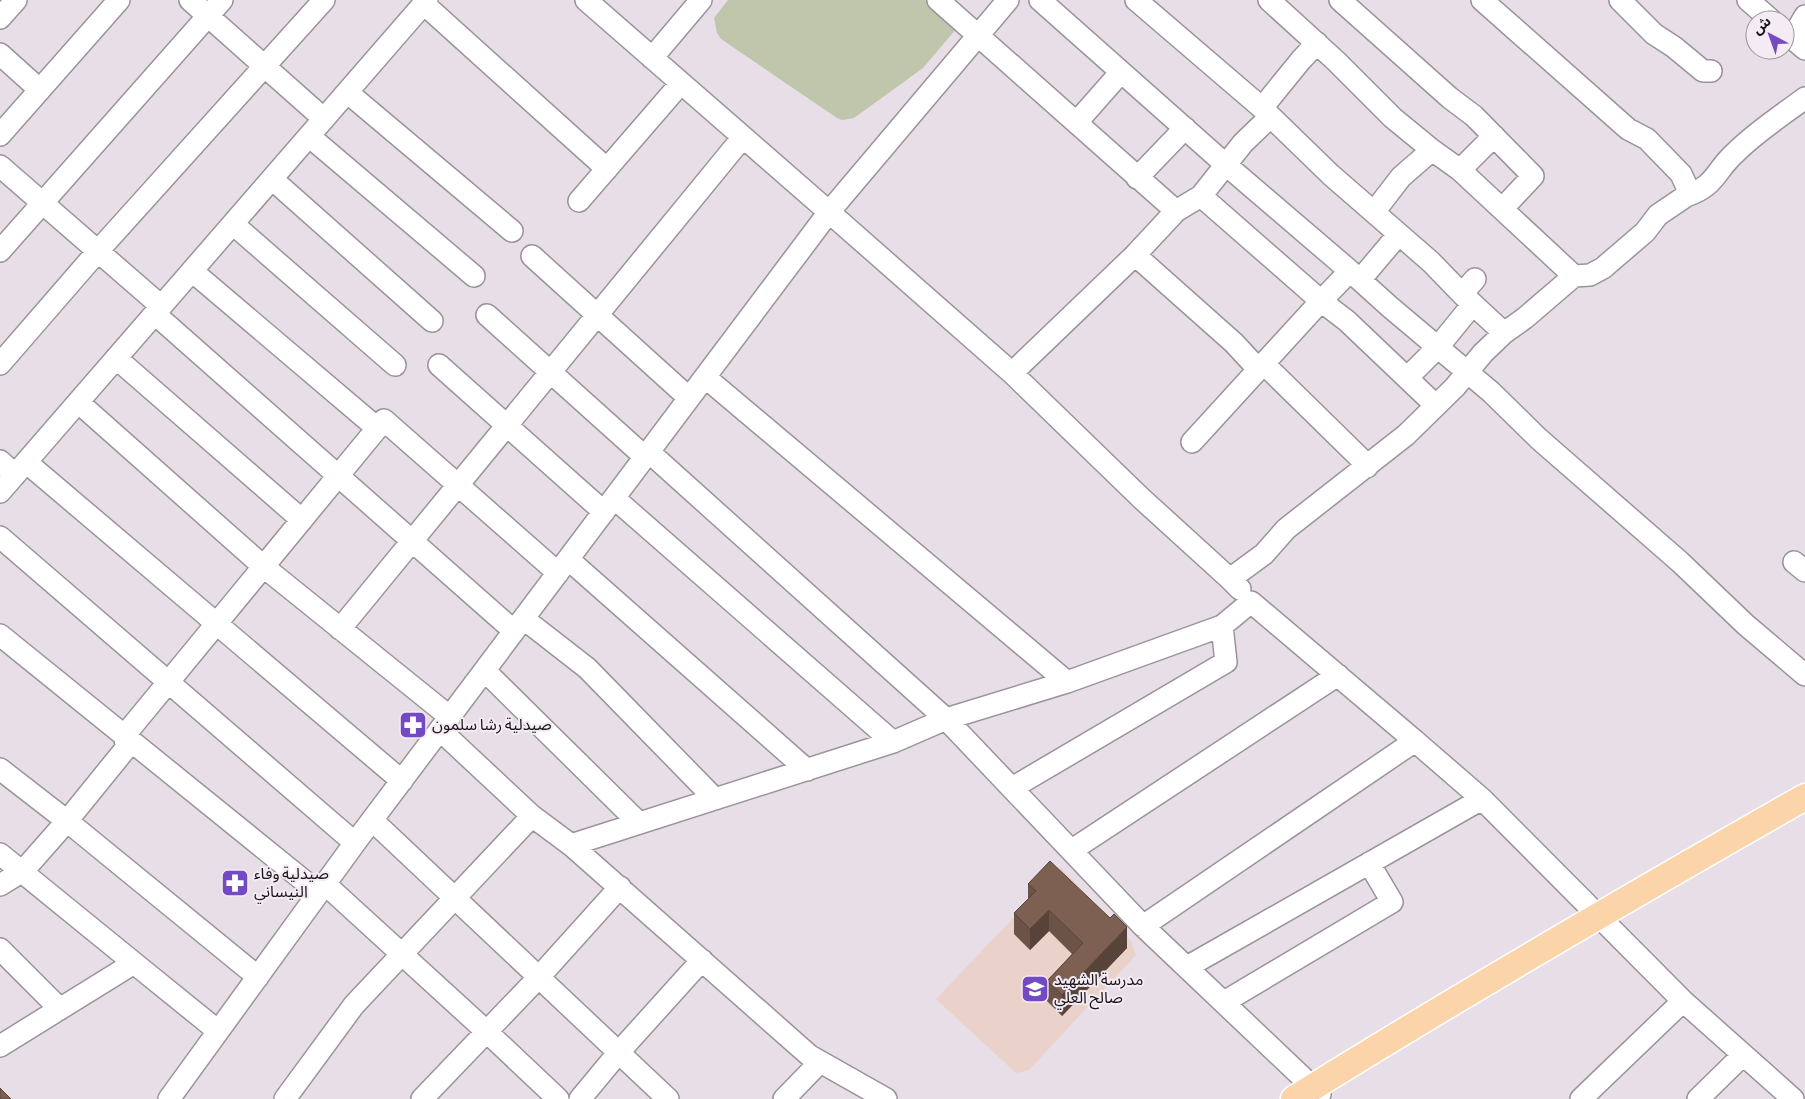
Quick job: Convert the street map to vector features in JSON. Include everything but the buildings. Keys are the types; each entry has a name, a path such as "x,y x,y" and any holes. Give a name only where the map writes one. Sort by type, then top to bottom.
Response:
{"main road":[{"path":"1605,922 1805,796"},
{"path":"1315,1095 1385,1042 1805,816"}],"street":[{"path":"0,18 16,0"},
{"path":"0,135 119,0"},
{"path":"190,0 324,119"},
{"path":"0,251 222,0"},
{"path":"0,364 98,251 324,0"},
{"path":"586,0 1012,373 1141,498 1230,579 1251,602 1482,799 1683,1001 1792,1099"},
{"path":"652,58 702,0"},
{"path":"938,0 1176,211"},
{"path":"169,1099 372,820 829,212 1008,0"},
{"path":"1040,0 1225,164 1466,373 1491,392 1539,439 1680,562 1746,625 1805,675"},
{"path":"1136,0 1266,112 1398,235 1470,292 1504,333"},
{"path":"1269,0 1317,43 1393,118 1460,170 1574,276"},
{"path":"1482,0 1622,124 1647,139 1681,174 1687,187 1686,196"},
{"path":"1620,0 1654,34 1674,47 1703,71 1711,71"},
{"path":"1748,0 1760,10"},
{"path":"0,492 14,466 78,402 426,2 607,169"},
{"path":"1349,3 1450,98 1474,116 1533,176 1503,208"},
{"path":"1795,38 1805,16"},
{"path":"1012,373 1134,255 1176,211 1201,196 1266,112 1301,60 1317,43"},
{"path":"0,54 40,90"},
{"path":"1077,122 1121,72"},
{"path":"579,201 681,83"},
{"path":"347,92 512,231"},
{"path":"1230,579 1264,554 1286,528 1406,435 1455,388 1483,353 1504,333 1525,318 1574,276 1590,275 1603,268 1645,232 1658,215 1686,196 1700,191 1714,180 1733,154 1761,130 1805,98"},
{"path":"1137,178 1185,128"},
{"path":"309,136 474,276"},
{"path":"1460,170 1494,136"},
{"path":"340,629 743,137"},
{"path":"1374,212 1401,177 1432,150"},
{"path":"0,166 98,251 158,310 338,476 412,541 519,625 587,668 715,799"},
{"path":"272,179 432,321"},
{"path":"1201,196 1347,321 1435,406"},
{"path":"233,224 394,365"},
{"path":"1192,442 1321,300 1355,275 1398,235"},
{"path":"1134,255 1261,366 1361,459 1367,467"},
{"path":"532,256 690,398"},
{"path":"192,271 378,428"},
{"path":"1407,378 1438,347 1470,292"},
{"path":"487,315 946,719 1143,926 1224,1002 1315,1095"},
{"path":"116,358 302,520"},
{"path":"439,365 507,425 609,505 893,742"},
{"path":"705,378 1067,682"},
{"path":"78,402 264,567 340,629 445,724 532,816 571,844 810,1056 886,1099"},
{"path":"124,736 384,420 458,485 563,566 807,770"},
{"path":"14,466 217,624 402,781"},
{"path":"0,537 356,843"},
{"path":"571,844 893,742 946,719 1067,682 1222,626 1251,602"},
{"path":"1012,788 1226,662 1222,626"},
{"path":"0,635 124,736 322,888 402,954 486,1031 546,1095"},
{"path":"485,671 639,823"},
{"path":"1072,850 1338,675"},
{"path":"0,885 23,871 67,821 126,747 124,736"},
{"path":"1143,926 1415,741"},
{"path":"0,770 67,821 258,977"},
{"path":"1187,967 1482,799"},
{"path":"285,1099 354,1005 532,816"},
{"path":"372,820 668,1099"},
{"path":"0,854 218,1031"},
{"path":"1224,1002 1392,902 1369,863"},
{"path":"422,1099 620,888"},
{"path":"0,949 60,1009"},
{"path":"580,1099 618,1052 702,960"},
{"path":"0,1046 134,963"},
{"path":"1581,1099 1683,1001"},
{"path":"1698,1099 1743,1055"},
{"path":"784,1099 820,1062"}],"shaded area":[{"path":"1061,868 1131,941 1136,955 1029,1070 1016,1073 936,999"}],"green space":[{"path":"728,0 925,0 957,28 923,68 854,118 842,120 721,39 717,33 714,18"}],"place":[{"name":"صيدلية رشا سلمون","path":"413,725"},
{"name":"صيدلية وفاء النيساني","path":"235,883"},
{"name":"مدرسة الشهيد صالح العلي","path":"1035,989"}]}
